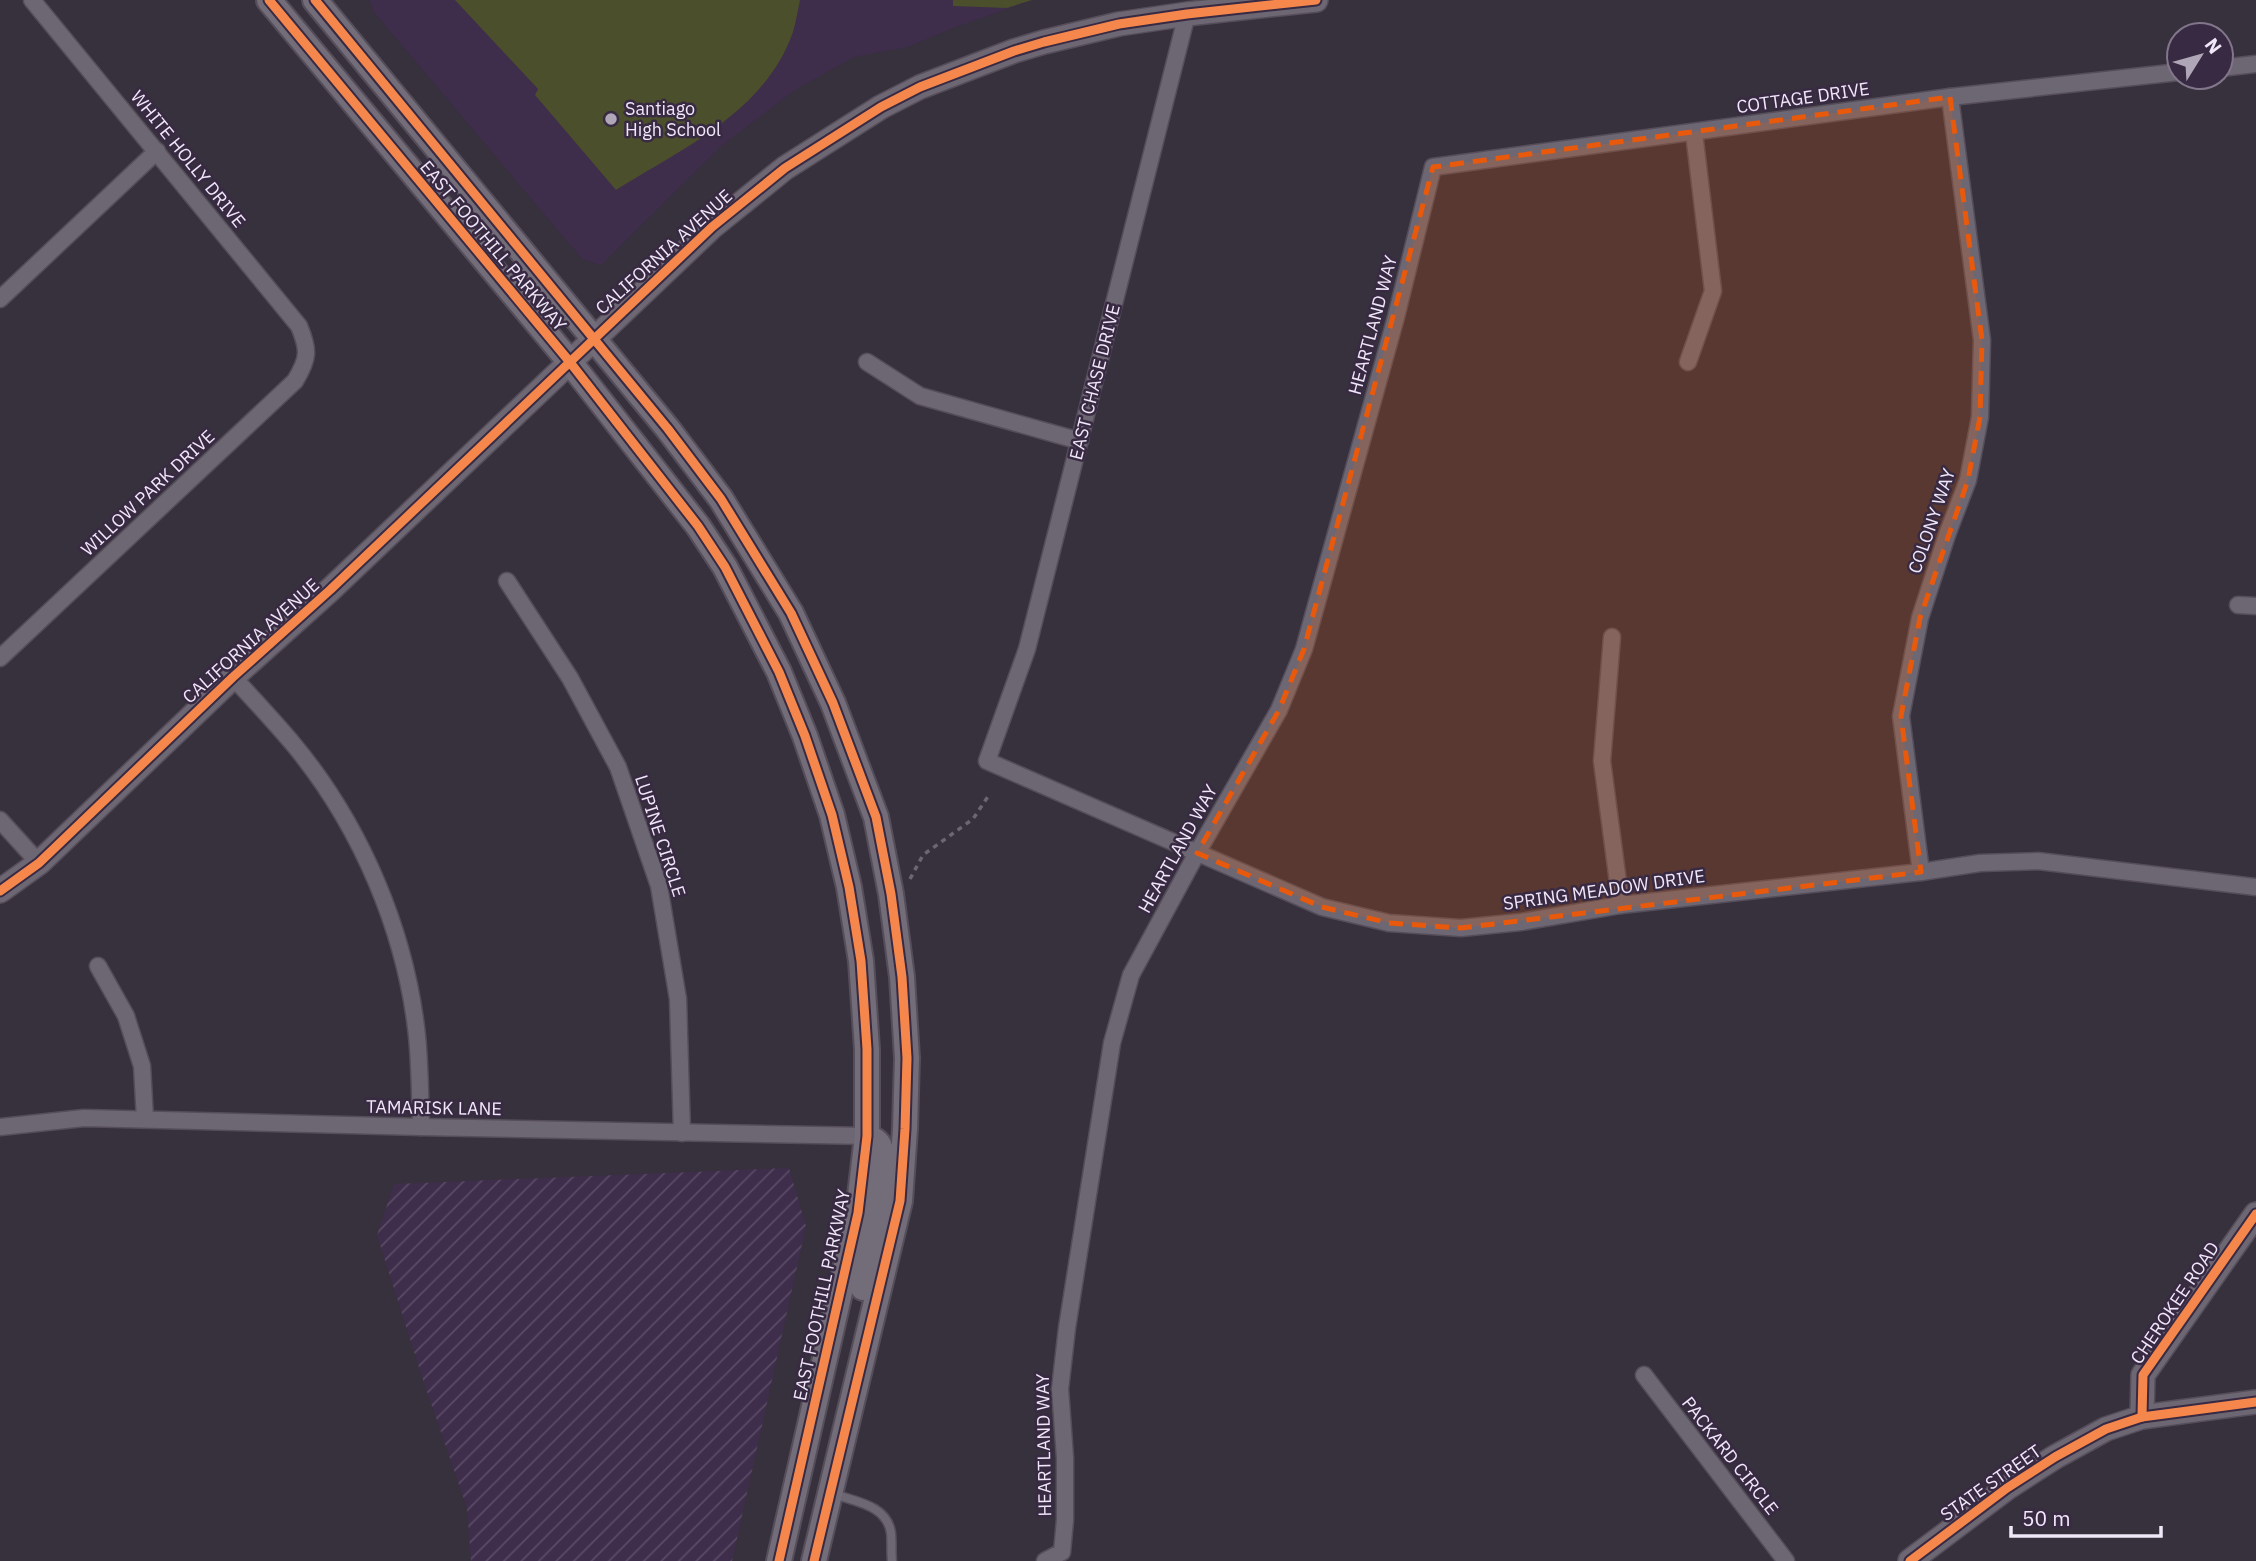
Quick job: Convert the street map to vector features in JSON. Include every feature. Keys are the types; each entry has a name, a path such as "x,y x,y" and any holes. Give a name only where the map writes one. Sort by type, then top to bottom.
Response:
{"main road":[{"name":"EAST FOOTHILL PARKWAY","path":"269,0 569,361 698,526 725,567 779,672 805,736 832,815 849,887 861,961 867,1049 867,1136 858,1213 779,1561"},
{"name":"CALIFORNIA AVENUE","path":"0,891 39,863 233,677 391,533 593,338 712,228 764,184 822,143 920,87 1044,42 1189,7 1316,0"},
{"name":"EAST FOOTHILL PARKWAY","path":"328,11 668,429 721,499 790,612 833,703 876,817 891,894 902,977 907,1070 900,1201 814,1561"},
{"path":"866,1344 859,1315 880,1193 881,1158 880,1146 867,1136"},
{"name":"CHEROKEE ROAD","path":"2142,1417 2143,1375 2256,1214"},
{"name":"STATE STREET","path":"1910,1561 2007,1488 2106,1429 2142,1417 2256,1402"}],"street":[{"name":"WHITE HOLLY DRIVE","path":"32,0 299,326 307,346"},
{"name":"EAST CHASE DRIVE","path":"987,761 1027,649 1189,7"},
{"path":"2235,66 2256,64"},
{"name":"COTTAGE DRIVE","path":"1433,167 1951,97 2165,74"},
{"name":"COLONY WAY","path":"1921,872 1902,716 1920,618 1968,480 1981,404 1982,340 1951,97"},
{"path":"1688,362 1713,291 1694,133"},
{"path":"0,299 157,151"},
{"name":"HEARTLAND WAY","path":"1045,1561 1062,1552 1065,1458 1060,1389 1067,1328 1112,1044 1131,975 1279,710 1304,649 1396,317 1433,167"},
{"name":"WILLOW PARK DRIVE","path":"0,658 295,381 305,365 307,346"},
{"path":"867,362 920,396 1080,442"},
{"name":"LUPINE CIRCLE","path":"507,581 570,678 618,767 659,886 678,999 682,1133"},
{"path":"2238,605 2256,606"},
{"path":"1612,637 1602,761 1621,905"},
{"path":"233,677 295,746 335,803 386,903 406,973 417,1036 421,1127"},
{"name":"SPRING MEADOW DRIVE","path":"987,761 1322,907 1389,923 1461,928 1521,922 1621,905 1980,863 2038,861 2256,887"},
{"path":"0,820 39,863"},
{"path":"98,967 126,1016 142,1066 145,1119"},
{"name":"TAMARISK LANE","path":"0,1127 84,1118 867,1136"},
{"name":"PACKARD CIRCLE","path":"1644,1375 1786,1561"}],"lane":[{"path":"830,1493 877,1509 886,1519 891,1532 892,1561"}],"path":[{"path":"910,879 923,855 973,819 989,795"}],"highlighted area":[{"path":"1950,97 1982,340 1980,417 1968,480 1920,618 1901,716 1921,872 1461,928 1389,923 1322,907 1197,853 1279,710 1304,649 1433,167"}],"shaded area":[{"name":"Santiago High School","path":"370,0 1032,0 908,47 854,57 795,90 720,147 601,265 582,259 374,12"},
{"path":"789,1168 806,1226 732,1561 471,1561 467,1508 377,1235 394,1184"}],"green space":[{"path":"455,0 800,0 793,32 780,60 763,85 742,106 694,143 616,190 535,95 538,89"},
{"path":"953,0 1032,0 1007,8 953,6"}],"cycle path":[{"path":"269,0 569,361 698,526 725,567 779,672 805,736 832,815 849,887 861,961 867,1049 867,1136 858,1213 779,1561"},
{"path":"315,0 668,429 721,499 791,613 833,703 876,817 891,894 902,977 907,1058 900,1201 814,1561"},
{"path":"0,891 39,863 712,227 785,168 881,107 920,87 1014,51 1119,24 1316,0"},
{"path":"2142,1417 2143,1375 2256,1214"},
{"path":"1910,1561 2007,1488 2106,1429 2142,1417 2256,1402"}],"place":[{"name":"Santiago High School","path":"611,119"}]}
